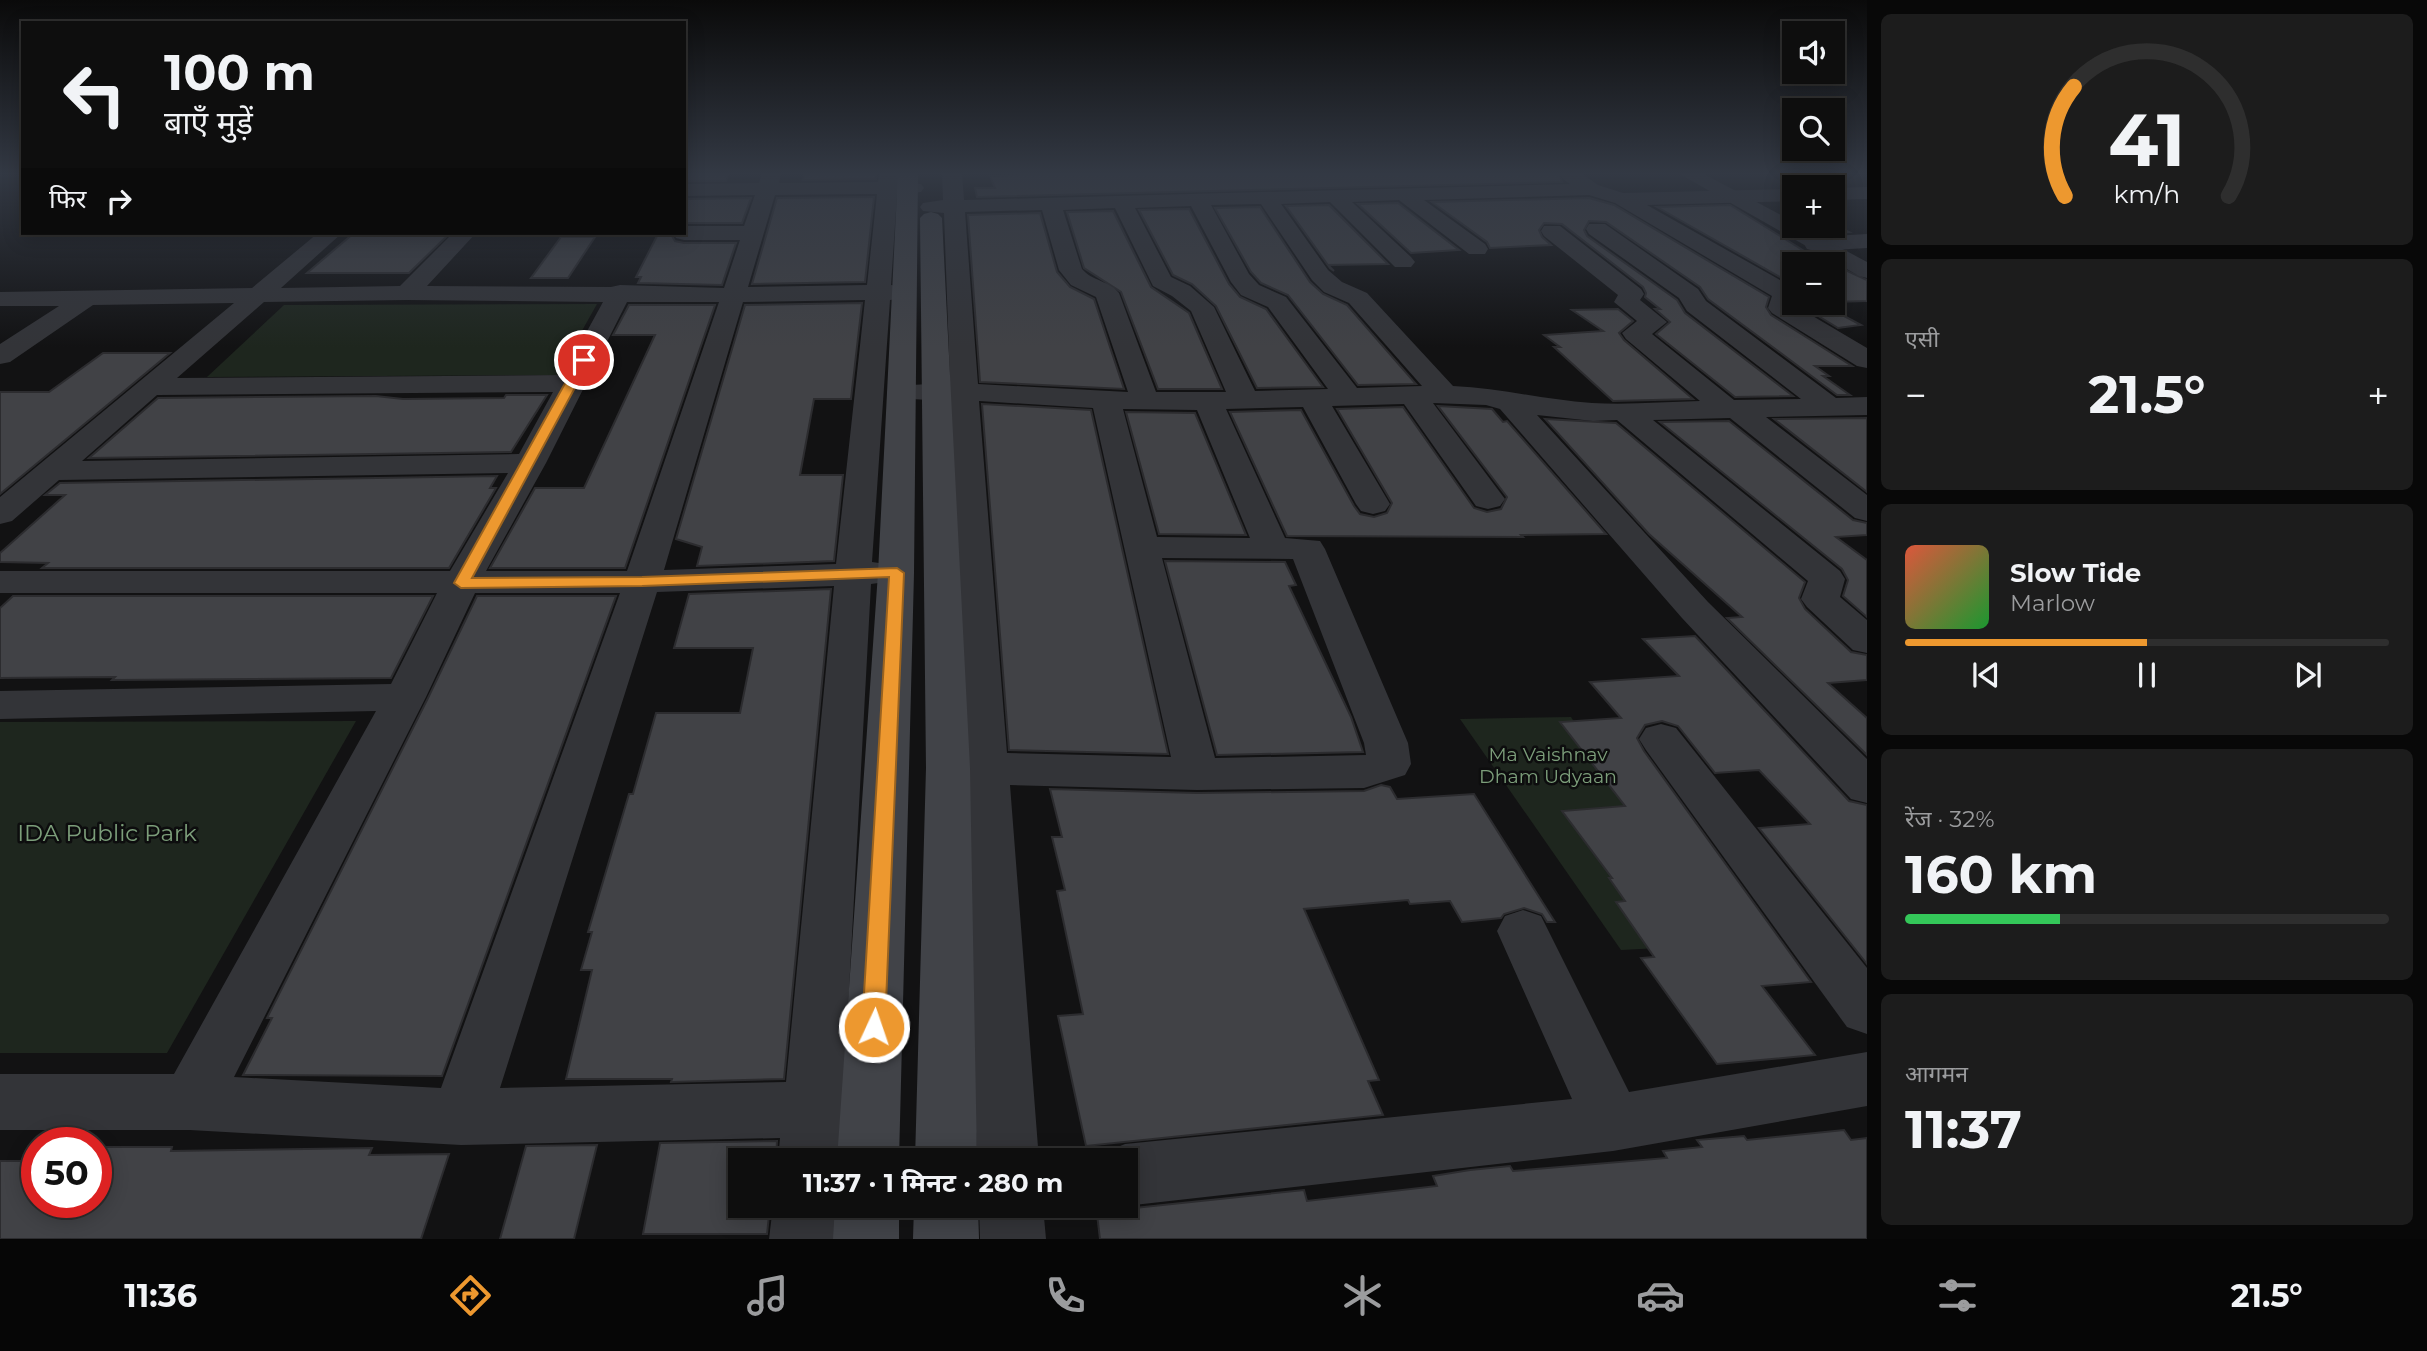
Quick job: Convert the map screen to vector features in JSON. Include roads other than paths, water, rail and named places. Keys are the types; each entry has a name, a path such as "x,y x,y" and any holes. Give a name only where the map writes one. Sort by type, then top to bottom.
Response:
{"main road":[{"path":"840,1135 897,573 934,392 891,292 908,231"},
{"path":"947,1148 967,768"},
{"path":"866,1239 867,1218"},
{"path":"946,1218 946,1239"}],"street":[{"path":"924,231 934,392 967,768 1007,1148"},
{"path":"1059,231 1071,270 1079,280 1107,293 1145,400"},
{"path":"1136,231 1161,281 1181,291 1202,307 1244,399"},
{"path":"1214,231 1239,277 1250,289 1277,302 1348,396"},
{"path":"1290,231 1320,275 1333,287 1358,298 1445,394"},
{"path":"1371,231 1403,262"},
{"path":"1453,231 1477,249"},
{"path":"1552,231 1632,294 1626,302 1654,322 1635,333 1867,511"},
{"path":"1600,231 1689,294 1696,306 1830,407"},
{"path":"1676,231 1785,293 1781,308 1862,352"},
{"path":"1791,231 1867,271"},
{"path":"461,1117 642,582 754,233 686,233"},
{"path":"0,514 329,235"},
{"path":"407,293 463,235"},
{"path":"1815,244 1867,241"},
{"path":"190,1102 405,697 461,583 530,463 620,292"},
{"path":"0,299 407,293 620,292 734,295 891,292 853,573 840,1135 190,1102 0,1102"},
{"path":"0,356 87,298"},
{"path":"149,387 572,383"},
{"path":"934,392 1106,400 1208,401 1445,394 1489,396 1510,403 1592,411 1867,406"},
{"path":"1411,394 1488,499"},
{"path":"1312,397 1373,504"},
{"path":"1106,400 1197,774"},
{"path":"1208,401 1272,548"},
{"path":"1510,403 1695,610 1867,788"},
{"path":"1624,411 1826,579 1820,599 1867,641"},
{"path":"49,471 530,463"},
{"path":"967,768 1197,774 1364,772 1389,764 1386,743 1307,549 1142,547"},
{"path":"0,582 642,582 897,573"},
{"path":"0,705 405,697"},
{"path":"1661,739 1867,1010"},
{"path":"1523,931 1613,1123"},
{"path":"1138,1174 1613,1123 1867,1079"},
{"path":"803,1239 804,1218"},
{"path":"1012,1218 1013,1239"}],"park label":[{"name":"Ma Vaishnav Dham Udyaan","path":"1548,765"},
{"name":"IDA Public Park","path":"107,833"}]}
